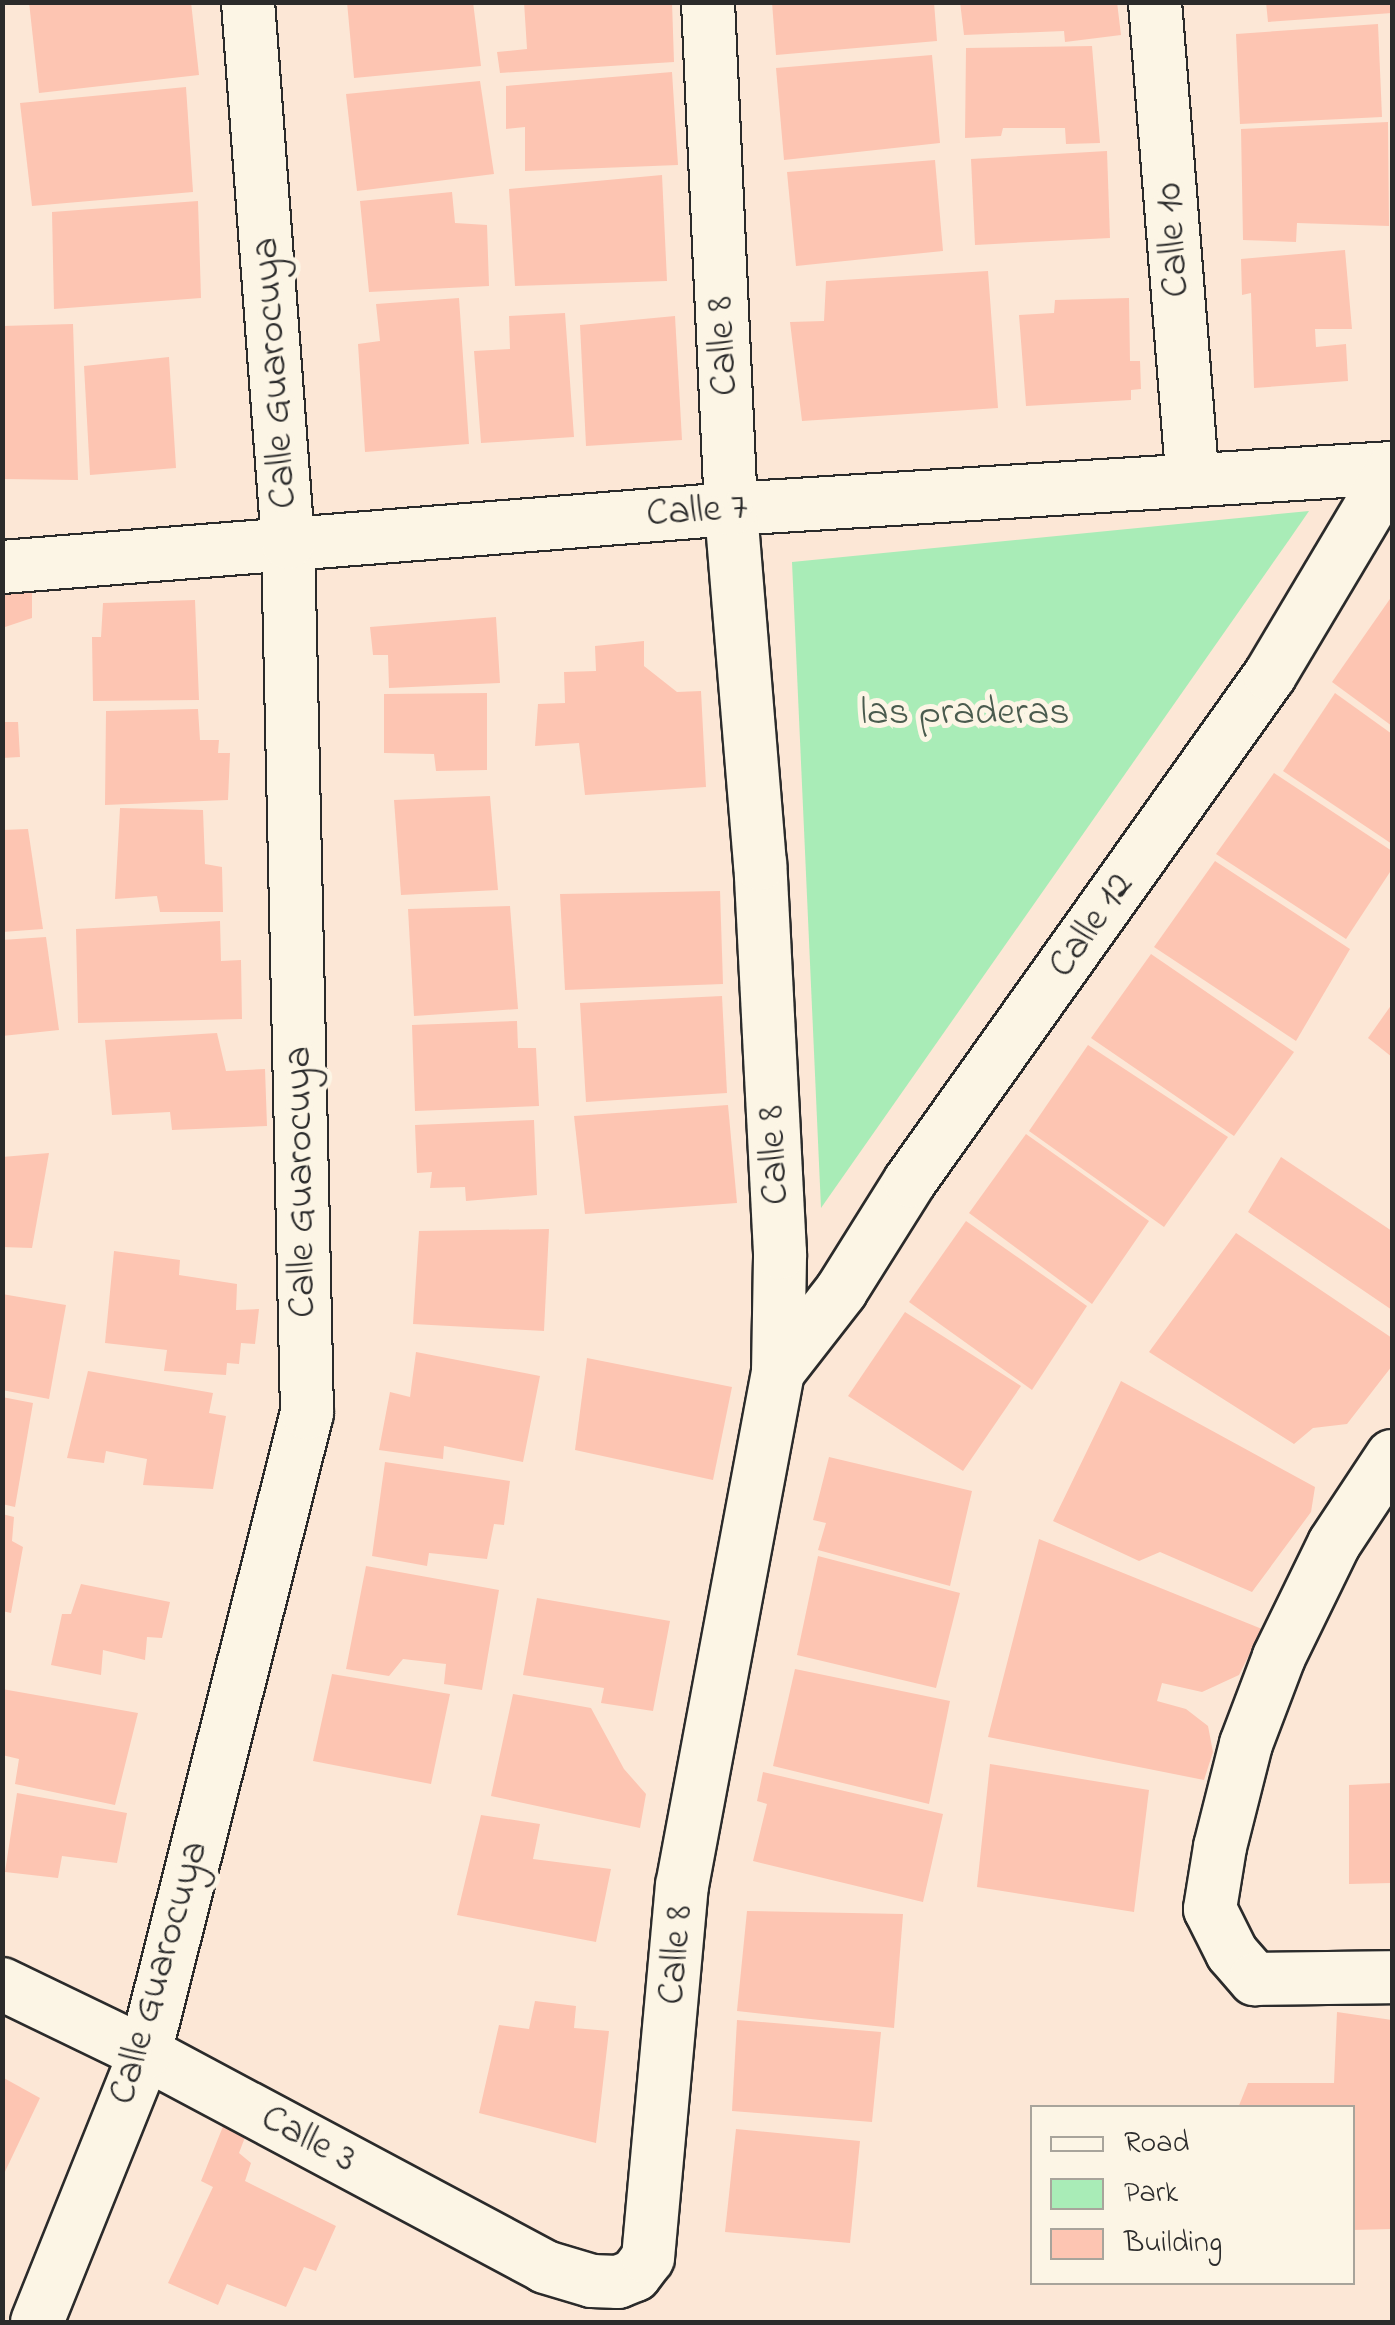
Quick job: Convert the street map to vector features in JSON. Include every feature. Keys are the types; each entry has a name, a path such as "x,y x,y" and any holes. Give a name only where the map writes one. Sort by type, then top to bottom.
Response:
{"street":[{"name":"Calle Guarocuya","path":"37,2322 145,2053 307,1414 288,543 248,2"},
{"name":"Calle 8","path":"618,2282 635,2275 648,2258 654,2234 682,1886 778,1372 780,1254 760,864 732,509 708,2"},
{"name":"Calle 10","path":"1156,2 1192,477"},
{"name":"Calle 7","path":"2,566 732,509 1192,477 1392,469"},
{"name":"Calle 12","path":"778,1372 841,1291 910,1182 1270,675 1392,469"},
{"path":"1392,1456 1334,1544 1279,1656 1246,1744 1220,1847 1210,1908 1232,1953 1255,1979 1392,1977"},
{"name":"Calle 3","path":"2,1984 145,2053 545,2266 592,2281 618,2282"}],"green space":[{"name":"las praderas","path":"1309,511 1289,540 821,1208 792,562"}],"building":[{"path":"29,2 191,2 199,75 39,93"},
{"path":"347,2 473,2 481,66 354,78"},
{"path":"524,2 672,2 674,62 500,73 497,52 527,49"},
{"path":"772,2 934,2 937,41 776,55"},
{"path":"960,2 1117,2 1121,35 1065,42 1064,31 964,35"},
{"path":"1266,2 1391,2 1392,13 1268,22"},
{"path":"1378,24 1382,117 1240,124 1236,34"},
{"path":"1092,46 1100,143 1066,144 1065,128 1003,128 1001,136 965,138 966,48"},
{"path":"932,55 940,143 784,160 776,68"},
{"path":"672,72 678,165 525,171 525,127 506,129 506,86"},
{"path":"480,81 494,174 357,191 346,94"},
{"path":"186,87 193,192 32,206 20,103"},
{"path":"1388,122 1389,226 1297,223 1296,242 1243,240 1241,129"},
{"path":"1107,151 1110,238 975,245 971,159"},
{"path":"935,160 943,251 796,266 787,172"},
{"path":"662,175 667,281 515,286 509,189"},
{"path":"452,192 455,223 487,225 489,286 369,292 360,201"},
{"path":"198,201 201,298 54,309 52,212"},
{"path":"1345,250 1352,329 1315,329 1316,347 1346,344 1348,381 1254,388 1251,293 1242,295 1241,259"},
{"path":"988,271 998,408 802,421 790,322 824,321 826,281"},
{"path":"459,298 469,444 365,452 358,344 380,341 376,304"},
{"path":"1129,298 1130,361 1140,361 1141,389 1131,390 1131,400 1026,406 1019,315 1054,313 1055,300"},
{"path":"565,313 574,437 481,443 474,351 510,349 509,316"},
{"path":"675,316 682,440 586,446 580,325"},
{"path":"73,324 78,480 2,479 2,326"},
{"path":"169,357 176,468 90,475 84,366"},
{"path":"32,581 32,618 2,628 2,582"},
{"path":"1392,596 1392,726 1332,682"},
{"path":"195,600 199,700 93,701 92,637 101,637 103,603"},
{"path":"496,617 500,683 389,688 388,655 373,655 370,627"},
{"path":"644,641 644,666 677,692 701,691 706,787 585,795 579,743 535,746 538,704 565,703 564,672 596,671 595,646"},
{"path":"487,693 487,770 436,771 434,754 384,753 384,694"},
{"path":"1335,693 1392,734 1392,844 1283,771"},
{"path":"198,709 200,740 219,740 218,753 230,753 228,800 105,805 106,711"},
{"path":"2,722 18,722 20,757 2,758"},
{"path":"1274,773 1392,851 1392,869 1346,939 1216,854"},
{"path":"490,796 498,890 401,895 394,800"},
{"path":"120,808 203,810 205,864 222,867 223,912 160,912 157,896 115,899"},
{"path":"28,829 43,929 2,932 2,830"},
{"path":"1215,861 1350,949 1296,1041 1154,947"},
{"path":"720,891 723,984 565,990 560,894"},
{"path":"510,906 518,1009 414,1016 408,909"},
{"path":"220,921 221,961 241,960 242,1019 78,1023 76,929"},
{"path":"46,937 59,1030 2,1036 2,940"},
{"path":"1151,954 1294,1052 1234,1136 1091,1038"},
{"path":"722,996 727,1093 586,1102 580,1003"},
{"path":"1392,1004 1392,1057 1368,1038"},
{"path":"517,1021 518,1048 536,1048 539,1106 415,1111 412,1025"},
{"path":"217,1033 226,1071 265,1069 267,1126 172,1130 170,1112 112,1115 105,1040"},
{"path":"1088,1045 1228,1137 1164,1227 1029,1131"},
{"path":"728,1105 737,1203 585,1214 574,1116"},
{"path":"534,1120 537,1195 466,1201 465,1187 430,1188 432,1172 417,1173 415,1125"},
{"path":"1026,1134 1149,1221 1092,1304 969,1213"},
{"path":"49,1153 32,1248 2,1247 2,1157"},
{"path":"1281,1157 1392,1231 1392,1310 1248,1212"},
{"path":"966,1221 1087,1306 1032,1390 909,1302"},
{"path":"549,1229 544,1331 413,1324 419,1231"},
{"path":"1236,1233 1392,1338 1392,1366 1347,1424 1313,1428 1294,1444 1149,1352"},
{"path":"114,1251 180,1260 179,1275 237,1284 236,1310 259,1309 255,1344 241,1343 239,1364 227,1363 226,1375 164,1371 167,1350 105,1343"},
{"path":"2,1294 66,1305 49,1399 2,1390"},
{"path":"905,1312 1021,1386 963,1471 848,1396"},
{"path":"416,1352 540,1376 523,1462 444,1446 443,1459 379,1450 390,1392 410,1397"},
{"path":"587,1358 732,1387 713,1480 575,1450"},
{"path":"88,1371 213,1393 209,1413 226,1416 213,1489 143,1485 147,1459 106,1451 104,1463 67,1458"},
{"path":"1121,1381 1315,1487 1311,1512 1252,1592 1160,1552 1139,1561 1053,1521"},
{"path":"2,1397 33,1403 15,1507 2,1504"},
{"path":"829,1457 972,1491 950,1586 818,1550 826,1523 813,1520"},
{"path":"385,1462 510,1481 504,1525 494,1524 487,1559 429,1553 427,1566 372,1556"},
{"path":"2,1514 14,1517 12,1541 23,1547 11,1613 2,1611"},
{"path":"1039,1539 1262,1629 1239,1675 1202,1692 1162,1683 1157,1701 1186,1709 1208,1726 1213,1752 1204,1780 988,1737"},
{"path":"818,1556 960,1593 936,1688 797,1655"},
{"path":"366,1566 499,1590 482,1690 444,1684 446,1664 403,1659 389,1676 346,1669"},
{"path":"81,1584 170,1602 162,1638 147,1637 145,1660 103,1650 101,1675 51,1665 62,1614 71,1614"},
{"path":"537,1598 670,1621 653,1711 601,1703 604,1688 523,1675"},
{"path":"795,1669 950,1701 929,1804 773,1766"},
{"path":"332,1674 450,1694 431,1784 313,1761"},
{"path":"2,1689 138,1713 115,1805 15,1784 19,1759 2,1755"},
{"path":"513,1694 591,1708 624,1769 646,1794 640,1828 491,1796"},
{"path":"990,1764 1149,1790 1134,1912 977,1887"},
{"path":"763,1772 943,1814 923,1902 753,1861 767,1804 757,1801"},
{"path":"1392,1783 1392,1883 1349,1884 1349,1785"},
{"path":"17,1793 127,1813 117,1863 62,1856 58,1878 5,1872"},
{"path":"481,1815 540,1824 533,1859 611,1869 596,1942 457,1915"},
{"path":"747,1911 903,1914 894,2028 737,2011"},
{"path":"535,2001 576,2006 574,2028 609,2031 596,2143 479,2113 499,2025 529,2029"},
{"path":"1337,2012 1392,2020 1392,2229 1355,2230 1355,2105 1239,2105 1248,2083 1334,2083"},
{"path":"737,2020 881,2032 872,2122 732,2111"},
{"path":"2,2077 40,2098 2,2178"},
{"path":"228,2114 250,2124 239,2153 251,2163 245,2181 336,2226 316,2271 304,2267 286,2307 227,2284 218,2305 168,2283 213,2187 201,2181"},
{"path":"736,2129 860,2141 850,2243 725,2232"}]}
